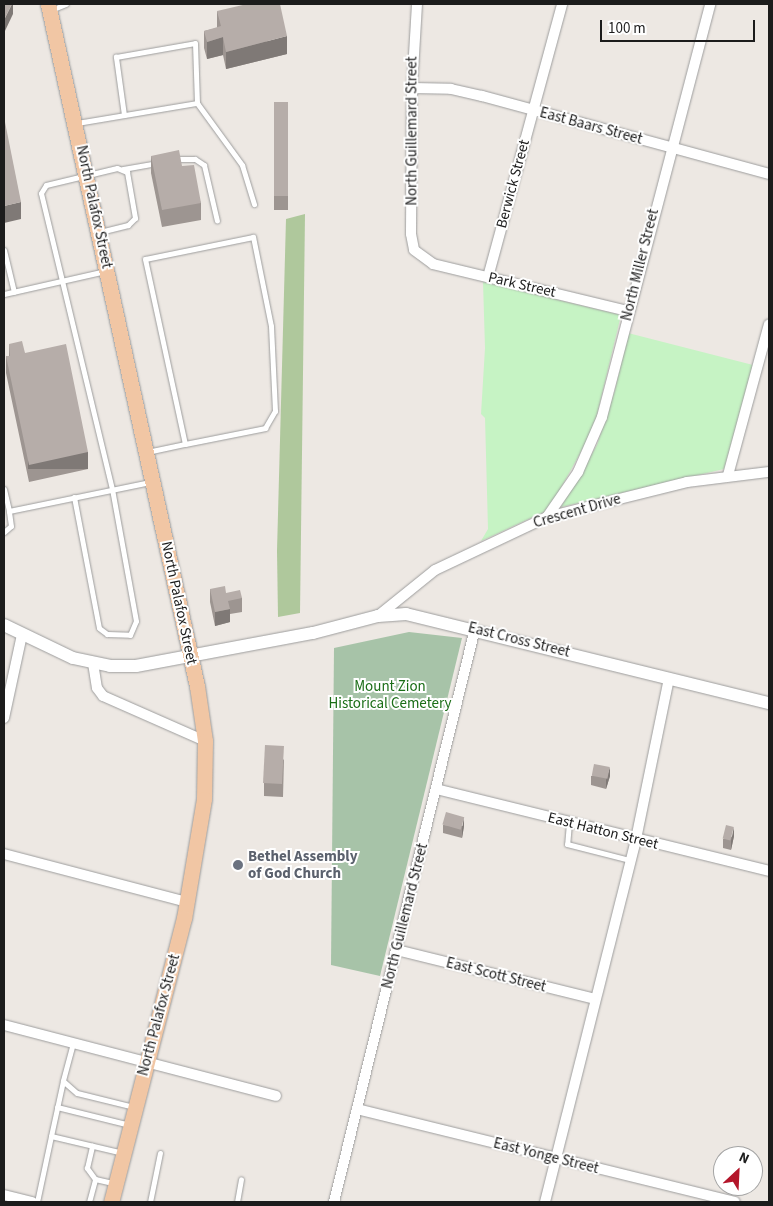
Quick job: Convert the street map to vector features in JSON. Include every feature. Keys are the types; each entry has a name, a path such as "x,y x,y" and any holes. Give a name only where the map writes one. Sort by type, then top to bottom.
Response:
{"main road":[{"name":"North Palafox Street","path":"49,7 100,232 191,658 205,741 204,799 187,902 111,1202"}],"street":[{"name":"North Guillemard Street","path":"416,4 412,88 411,234 419,256"},
{"name":"Berwick Street","path":"488,277 562,4"},
{"name":"North Miller Street","path":"547,517 578,472 592,444 607,398 670,148 710,4"},
{"name":"East Baars Street","path":"412,88 451,89 769,174"},
{"name":"Park Street","path":"419,256 433,264 628,310"},
{"path":"728,475 769,324"},
{"name":"Crescent Drive","path":"378,616 435,570 547,517 728,475 769,472"},
{"name":"East Cross Street","path":"4,625 64,655 93,663 136,666 191,658 378,616 406,614 475,629 769,703"},
{"name":"North Guillemard Street","path":"334,1202 475,629"},
{"path":"4,718 22,635"},
{"path":"93,663 97,688 104,696 205,741"},
{"path":"545,1202 636,839 669,678"},
{"name":"East Hatton Street","path":"436,790 769,872"},
{"path":"4,854 187,902"},
{"name":"East Scott Street","path":"397,950 595,1000"},
{"path":"4,1025 276,1096"},
{"name":"East Yonge Street","path":"357,1109 735,1202"},
{"path":"4,1195 32,1202"}],"lane":[{"path":"49,7 66,4"},
{"path":"124,115 116,57 195,44 197,103 242,165 254,204"},
{"path":"76,123 197,103"},
{"path":"74,497 99,628 107,634 130,635 136,621 112,489 64,280 41,193 46,185 87,173 172,160 196,159 204,165 217,221"},
{"path":"100,232 128,225 135,218 129,176 122,169"},
{"path":"147,452 265,428 275,411 271,326 253,236 146,259 185,444"},
{"path":"4,250 14,292"},
{"path":"4,294 108,270"},
{"path":"9,512 153,481"},
{"path":"4,489 11,526 4,532"},
{"path":"569,823 567,844 630,860"},
{"path":"37,1202 57,1106 73,1042"},
{"path":"63,1081 78,1093 135,1107"},
{"path":"57,1106 130,1125"},
{"path":"51,1136 123,1154"},
{"path":"92,1146 88,1168 95,1179 116,1184"},
{"path":"150,1202 160,1153"},
{"path":"89,1202 95,1179"},
{"path":"237,1202 241,1179"}],"green space":[{"path":"305,214 300,613 278,617 277,551 286,219"},
{"path":"483,282 621,315 597,415 587,441 558,493 544,512 481,541 488,529 485,418 481,414 485,348"},
{"path":"628,333 753,365 724,469 561,507 597,445 615,390"},
{"name":"Mount Zion Historical Cemetery","path":"409,632 462,638 380,976 331,965 334,648"}],"building":[{"path":"4,4 12,4 4,20"},
{"path":"247,4 280,4 287,36 226,52 223,37 207,42 204,31 221,26 217,11"},
{"path":"274,102 288,102 288,196 274,196"},
{"path":"4,117 21,202 4,206"},
{"path":"179,150 182,166 194,165 201,203 162,210 151,156"},
{"path":"22,341 25,353 66,344 88,452 29,465 6,356 10,356 9,344"},
{"path":"225,586 226,593 240,590 242,598 228,601 230,609 215,612 210,589"},
{"path":"265,745 284,746 282,784 263,783"},
{"path":"594,764 610,767 607,779 592,776"},
{"path":"446,812 464,817 461,830 442,824"},
{"path":"726,825 734,827 730,841 723,839"}],"place":[{"name":"Bethel Assembly of God Church","path":"238,865"}]}
